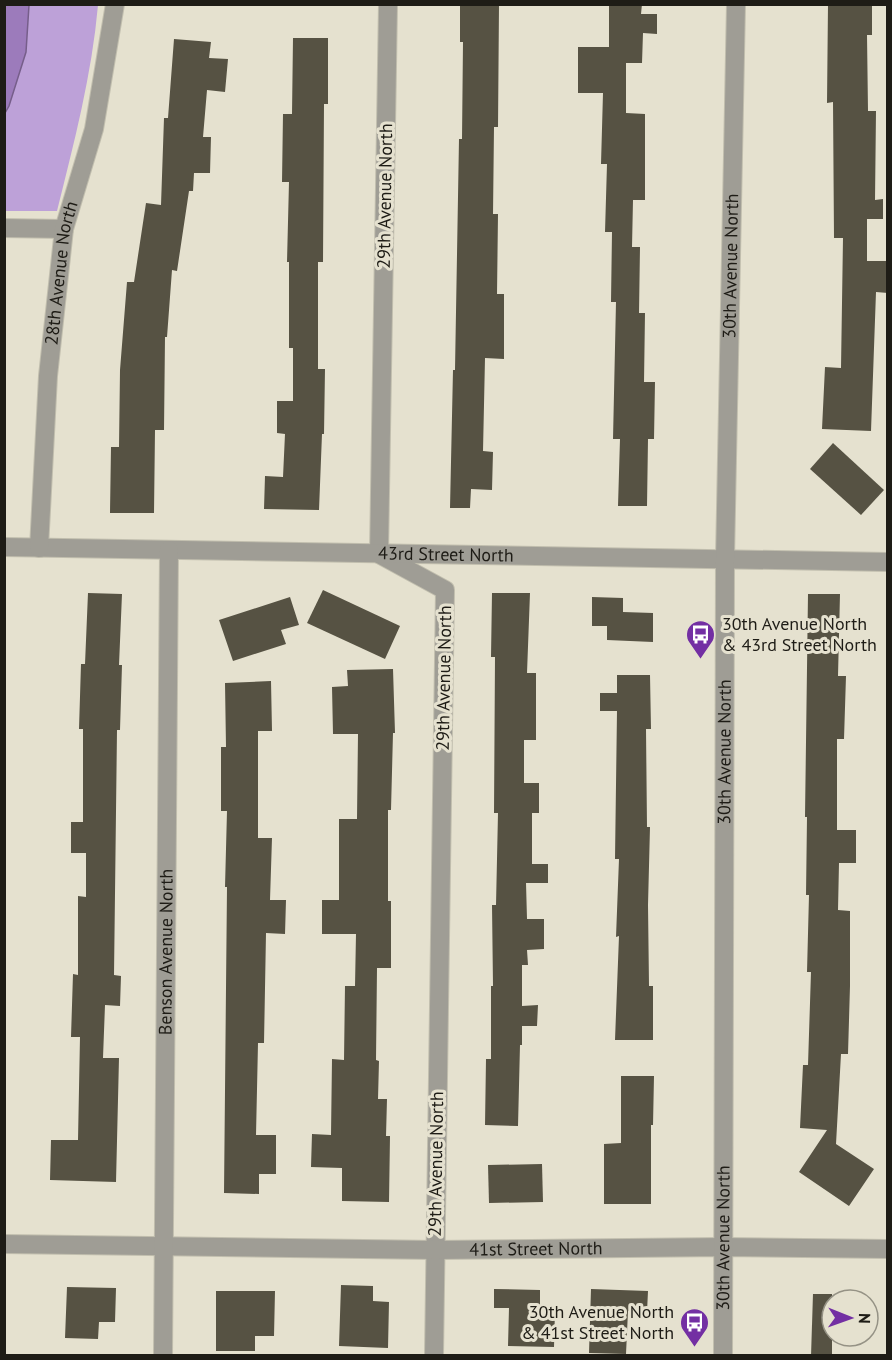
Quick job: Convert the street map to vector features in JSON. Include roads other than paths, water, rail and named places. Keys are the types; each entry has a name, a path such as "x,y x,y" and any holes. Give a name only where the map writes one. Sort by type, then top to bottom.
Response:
{"street":[{"name":"28th Avenue North","path":"39,548 48,376 64,229 94,129 115,4"},
{"name":"29th Avenue North","path":"388,4 379,554 445,590 434,1356"},
{"name":"30th Avenue North","path":"723,1356 725,559 736,4"},
{"path":"4,228 64,229"},
{"name":"43rd Street North","path":"4,547 888,562"},
{"name":"Benson Avenue North","path":"163,1356 169,550"},
{"name":"41st Street North","path":"4,1244 435,1250 723,1247 888,1249"}],"place":[{"name":"30th Avenue North & 43rd Street North","path":"701,660"},
{"name":"30th Avenue North & 41st Street North","path":"695,1348"}]}
